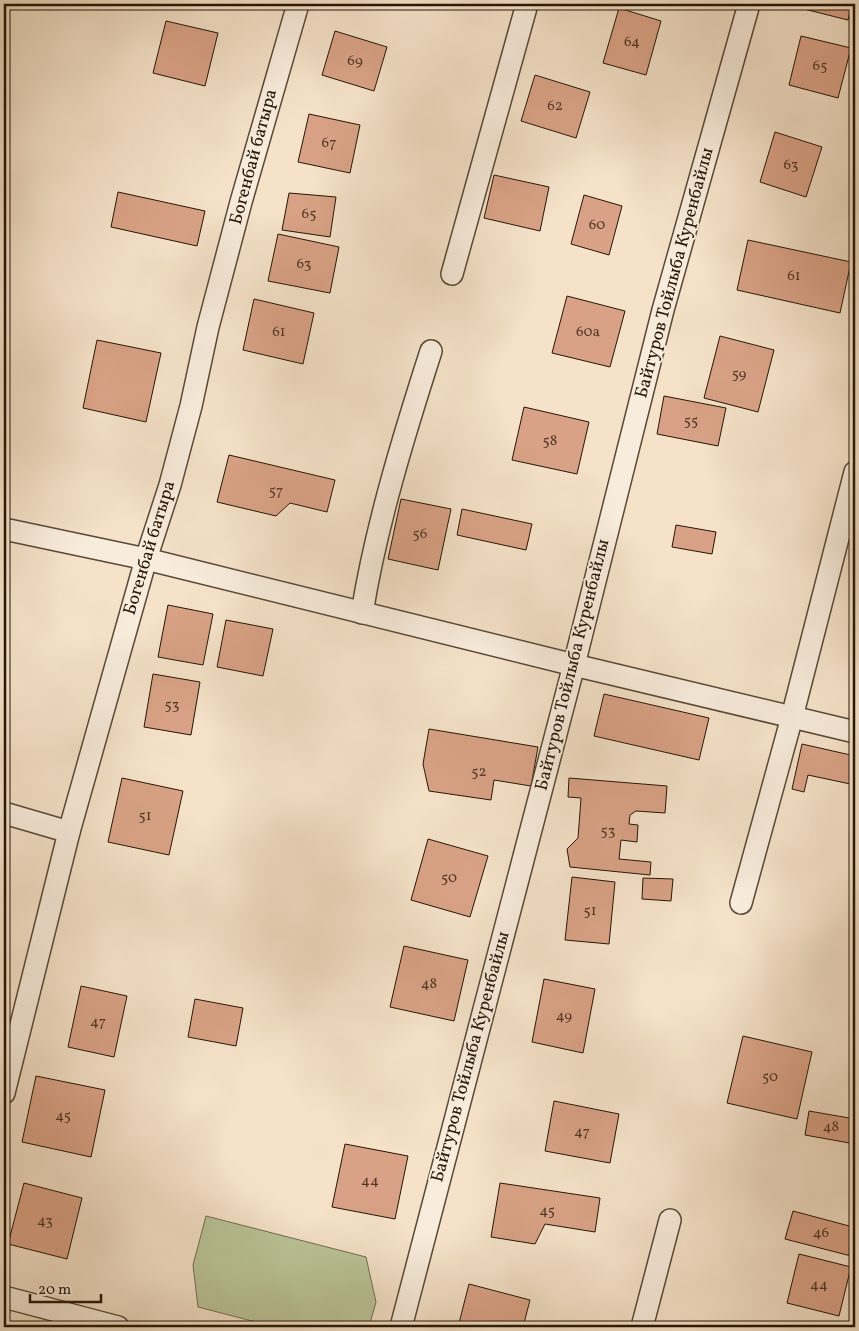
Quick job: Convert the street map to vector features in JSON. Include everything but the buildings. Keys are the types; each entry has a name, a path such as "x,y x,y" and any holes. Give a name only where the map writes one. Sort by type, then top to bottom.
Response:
{"street":[{"name":"Богенбай батыра","path":"4,1094 69,832 146,559 170,485 238,211 298,4"},
{"path":"452,274 527,4"},
{"name":"Байтуров Тойлыба Куренбайлы","path":"401,1327 574,665 663,310 749,4"},
{"path":"362,613 368,575 389,494 431,351"},
{"path":"741,903 792,717 855,472"},
{"path":"4,530 146,559 574,665 855,732"},
{"path":"4,813 69,832"},
{"path":"642,1327 670,1220"},
{"path":"4,1297 118,1327"}],"green space":[{"path":"206,1216 366,1257 376,1302 369,1327 275,1327 198,1307 193,1265"}]}
